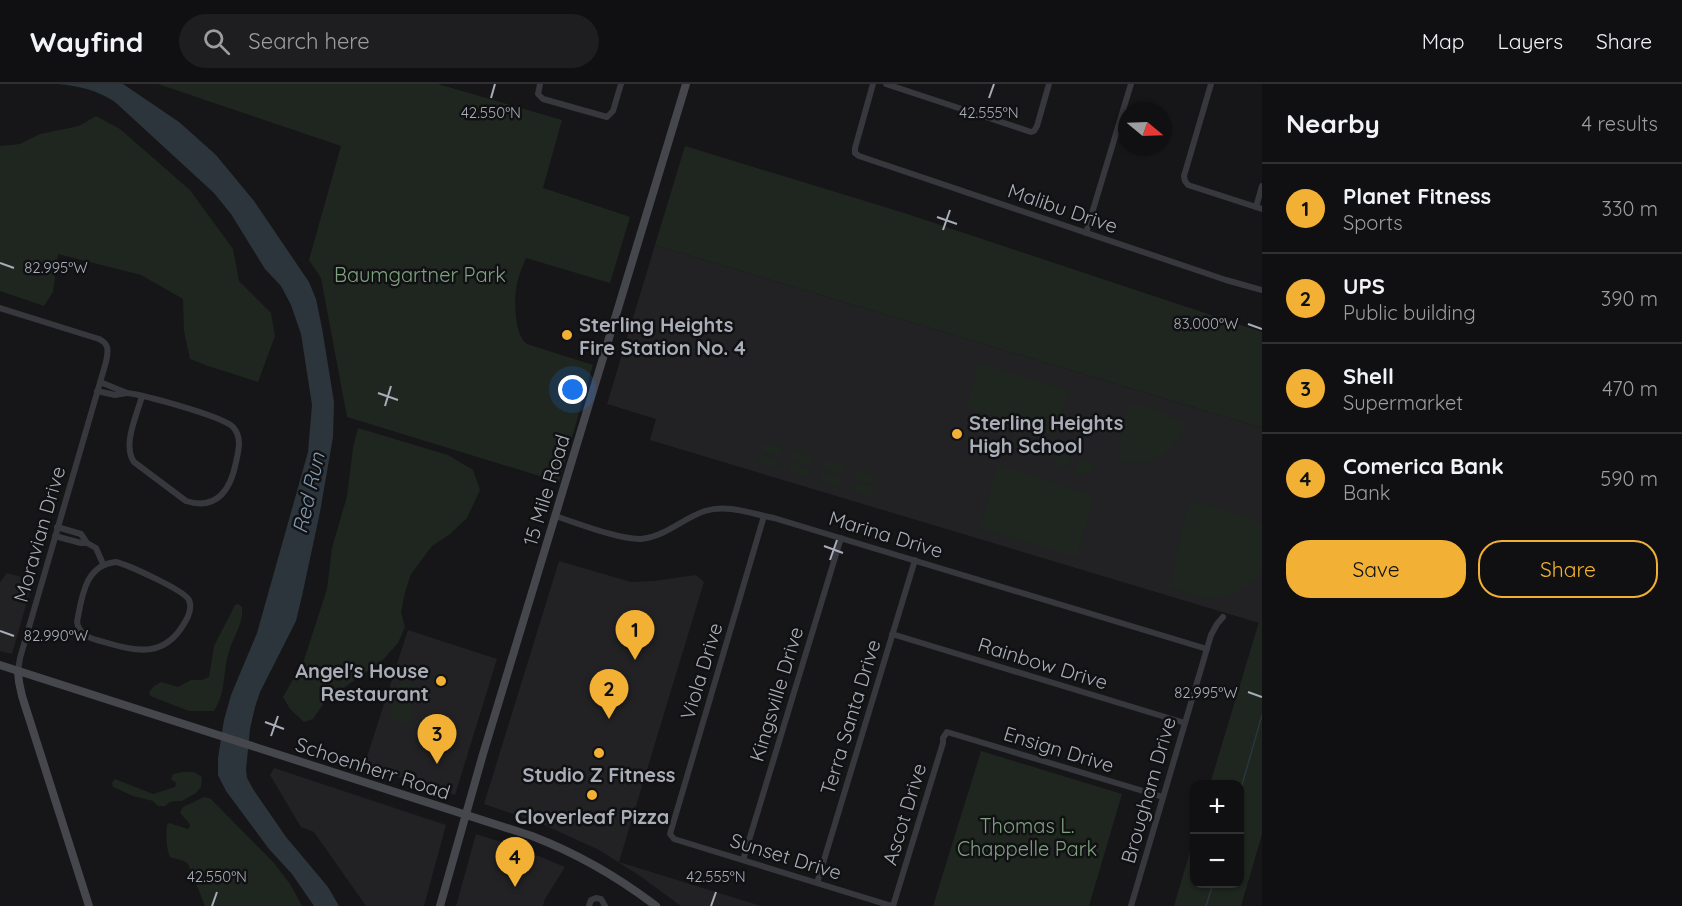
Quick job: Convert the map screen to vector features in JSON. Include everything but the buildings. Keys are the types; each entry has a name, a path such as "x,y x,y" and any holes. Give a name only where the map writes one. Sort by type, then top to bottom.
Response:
{"main road":[{"name":"15 Mile Road","path":"440,906 465,815 686,84"},
{"name":"Schoenherr Road","path":"0,665 522,833 562,849 603,870 656,906"},
{"name":"Moravian Drive","path":"18,671 22,696 89,906"}],"street":[{"path":"540,84 538,94 540,97 603,117 609,116 613,111 621,84"},
{"name":"Malibu Drive","path":"873,84 855,148 855,153 859,156 1262,290"},
{"path":"886,84 1028,131 1034,131 1037,126 1049,84"},
{"path":"1086,233 1131,84"},
{"path":"1211,84 1184,176 1185,182 1188,185 1259,208 1262,186"},
{"name":"Moravian Drive","path":"0,308 97,338 105,343 108,350 18,671"},
{"path":"100,382 127,393 142,396 222,420 235,430 240,446 232,480 225,493 206,503 186,501 134,462 129,444 142,396"},
{"path":"97,391 115,395 127,393"},
{"name":"Marina Drive","path":"555,516 633,539 657,535 706,511 734,509 841,538 1207,649"},
{"name":"Viola Drive","path":"670,836 764,516"},
{"path":"57,526 81,534 87,543 96,548 103,564"},
{"path":"55,536 87,543"},
{"name":"Kingsville Drive","path":"743,860 841,538"},
{"name":"Terra Santa Drive","path":"817,883 915,560"},
{"path":"120,563 183,593 189,600 190,612 175,636 154,649 138,651 84,635 77,626 78,617 89,578 103,564 120,563"},
{"name":"Brougham Drive","path":"1131,906 1207,649 1214,628 1223,616"},
{"name":"Rainbow Drive","path":"892,634 1185,723"},
{"name":"Ensign Drive","path":"947,732 1163,797"},
{"name":"Ascot Drive","path":"893,906 943,738 947,732"},
{"name":"Sunset Drive","path":"670,836 893,906"},
{"path":"589,906 591,900 596,898 602,899 605,906"}],"shaded area":[{"name":"Sterling Heights High School","path":"655,245 1262,428 1262,612 1259,623 650,440 656,419 607,404"},
{"path":"559,561 631,582 696,575 704,582 619,862 761,906 681,906 599,850 542,824 484,804"},
{"path":"7,573 32,580 12,654 0,651 0,582"},
{"path":"408,630 497,659 455,795 364,766"},
{"path":"274,768 446,825 424,906 366,906 314,832 301,827 270,775"},
{"path":"476,834 517,847 565,867 543,906 456,906"}],"green space":[{"name":"Baumgartner Park","path":"158,84 438,84 562,120 543,188 630,217 610,283 526,258 517,282 515,311 523,340 527,344 593,365 559,482 347,417 321,278 309,260 341,146"},
{"path":"96,116 120,129 190,190 233,249 239,281 271,313 275,336 258,382 190,359 184,331 183,299 141,275 58,254 53,292 44,306 0,291 0,146 20,144 40,134 79,126"},
{"path":"685,146 901,212 1262,332 1262,428 655,245"},
{"path":"979,363 1069,390 1055,435 966,408"},
{"path":"1135,403 1156,410 1186,425 1174,444 1158,458 1129,463 1117,460 1124,422 1129,407"},
{"path":"358,428 448,455 473,470 480,490 467,518 450,534 432,546 411,574 401,612 405,627 398,643 381,662 326,700 313,719 304,722 290,709 283,697 304,660 327,589 332,548 347,496"},
{"path":"764,442 783,448 780,457 761,451"},
{"path":"795,451 814,457 812,466 792,460"},
{"path":"1054,452 1071,455 1066,470 1056,464 1053,459"},
{"path":"760,454 779,460 777,469 757,463"},
{"path":"1078,457 1094,464 1087,474 1074,474"},
{"path":"826,460 846,466 843,475 823,469"},
{"path":"791,463 811,469 808,478 789,472"},
{"path":"998,465 1095,495 1076,557 979,528"},
{"path":"858,470 877,476 874,485 855,479"},
{"path":"823,472 842,478 839,487 820,481"},
{"path":"854,482 873,488 870,497 851,491"},
{"path":"1195,502 1210,505 1262,524 1262,571 1251,582 1227,596 1202,598 1170,587 1184,520 1189,504"},
{"path":"235,605 242,607 240,624 229,652 223,689 214,711 189,711 150,696 149,692 161,682 178,687 191,680 202,680 209,677 214,646"},
{"path":"1262,612 1262,834 1241,906 1174,906 1190,852 1190,888 1244,888 1244,780 1211,780"},
{"path":"403,681 414,684 418,690 408,724 389,719"},
{"name":"Thomas L. Chappelle Park","path":"981,751 1122,794 1089,906 933,906"},
{"path":"194,772 202,777 201,787 196,793 182,801 170,802 165,806 158,806 153,801 133,796 113,787 112,783 115,779 153,794 175,787 176,783 171,779 173,774"},
{"path":"204,797 211,799 274,863 290,884 302,906 205,906 188,864 170,857 166,837 169,823 188,829 189,823 180,813 183,807"}],"water":[{"name":"Red Run","path":"58,84 123,84 179,122 216,155 254,201 309,282 316,299 334,402 333,437 320,512 296,621 260,692 250,729 246,770 247,778 253,789 286,837 328,887 339,906 314,906 292,874 269,849 226,791 218,775 218,758 224,720 231,695 257,633 308,452 312,405 301,334 291,305 281,286 265,269 231,214 214,193 115,102 88,89"}],"waterway":[{"path":"1243,780 1262,715"},
{"path":"1206,906 1212,888"}],"place":[{"name":"Sterling Heights Fire Station No. 4","path":"567,335"},
{"name":"Sterling Heights High School","path":"957,434"},
{"name":"Planet Fitness","path":"635,660"},
{"name":"Angel's House Restaurant","path":"441,681"},
{"name":"UPS","path":"609,719"},
{"name":"Studio Z Fitness","path":"599,753"},
{"name":"Shell","path":"437,764"},
{"name":"Cloverleaf Pizza","path":"592,795"},
{"name":"Comerica Bank","path":"515,887"}]}
